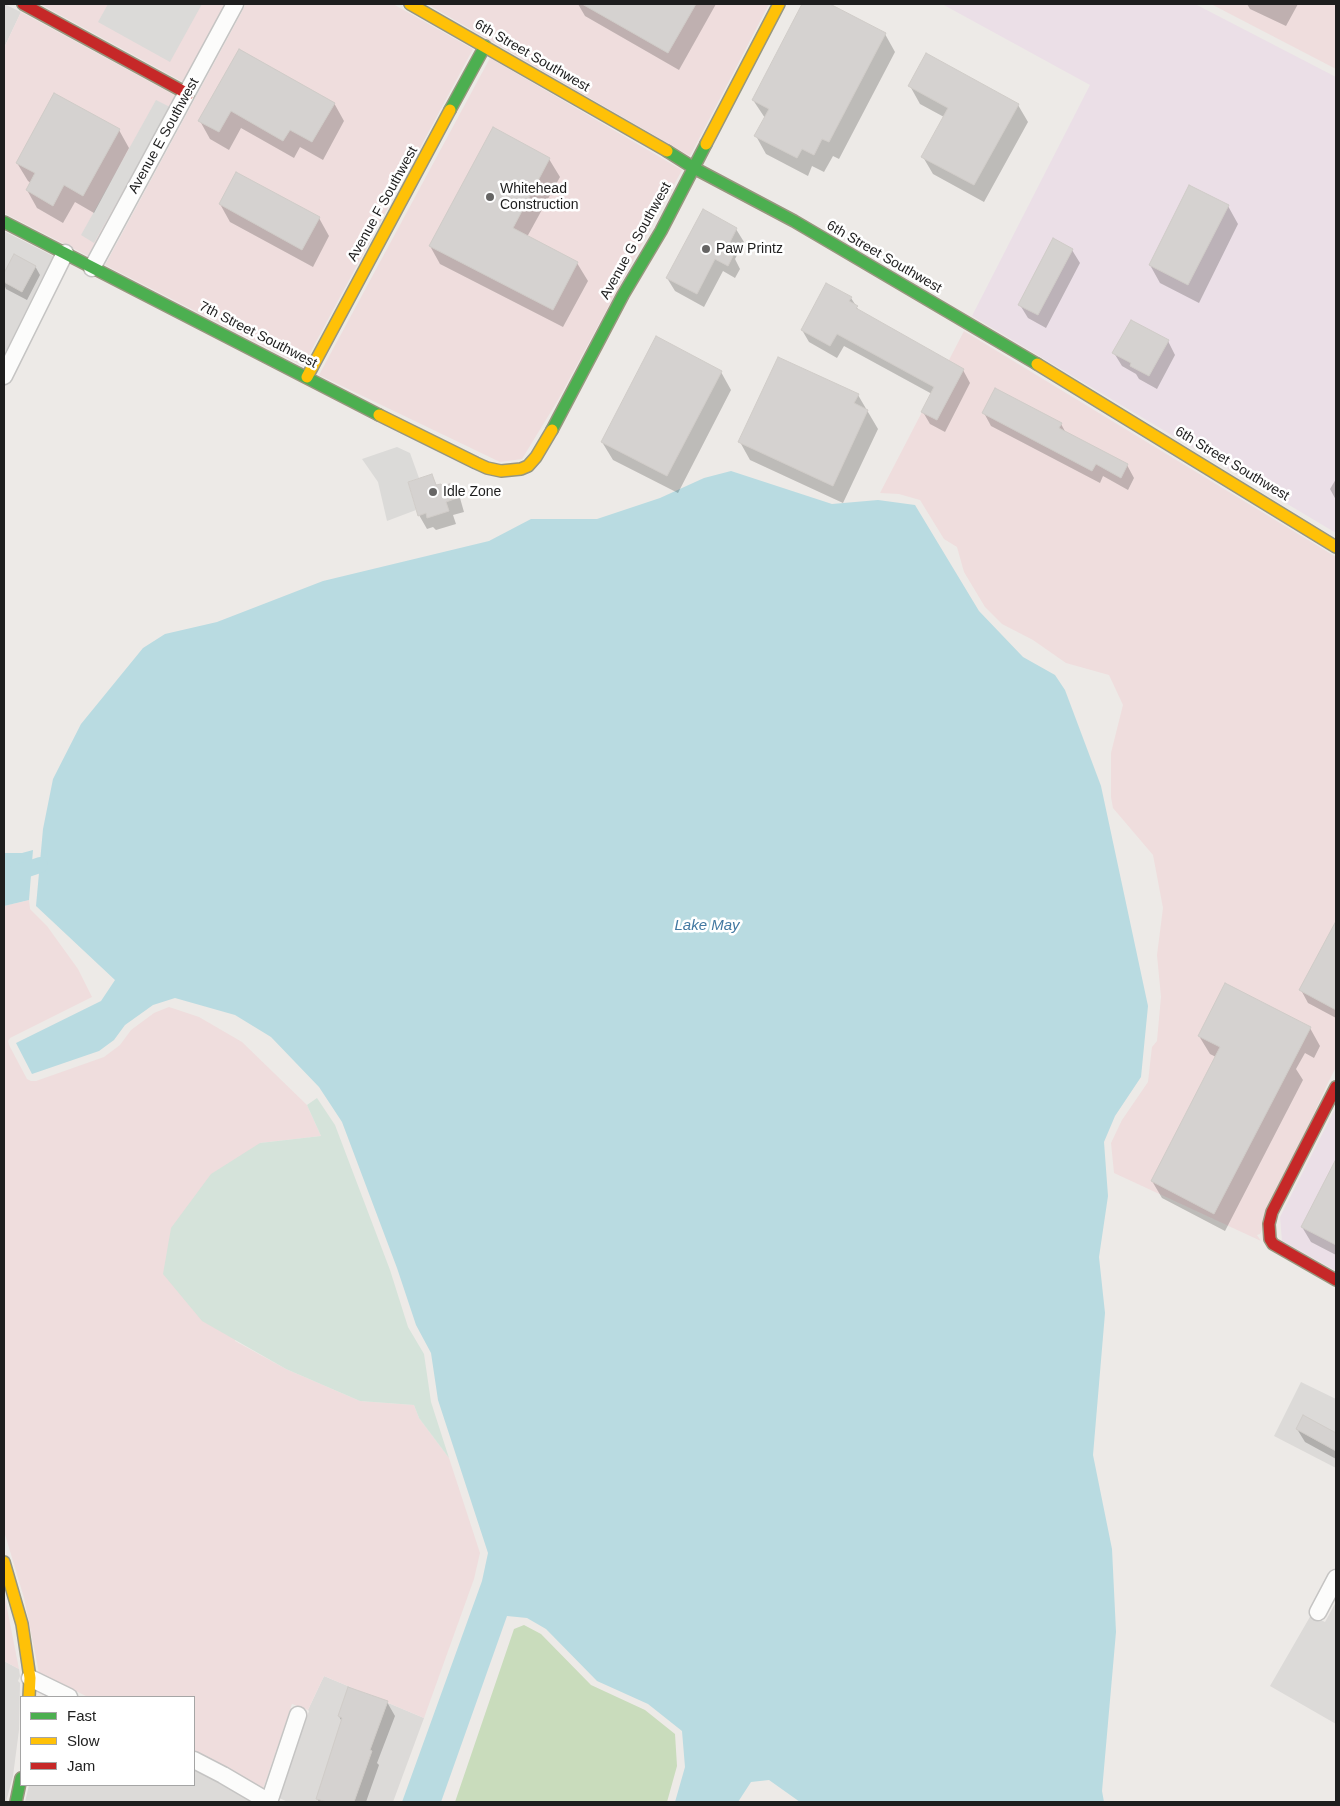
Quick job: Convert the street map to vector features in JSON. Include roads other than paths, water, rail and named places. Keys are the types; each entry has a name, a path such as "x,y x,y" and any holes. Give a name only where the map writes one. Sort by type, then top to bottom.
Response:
{"street":[{"path":"23,4 188,94"},
{"name":"Avenue E Southwest","path":"92,268 188,94 235,4"},
{"name":"6th Street Southwest","path":"410,4 625,126 694,168 794,221 1054,373 1336,547"},
{"name":"Avenue G Southwest","path":"501,471 521,469 528,466 536,457 623,295 661,231 779,4"},
{"name":"Avenue F Southwest","path":"307,378 337,318 485,46"},
{"name":"7th Street Southwest","path":"4,222 307,378 487,468 501,471"},
{"path":"4,376 65,254"},
{"path":"1336,1087 1272,1212 1269,1224 1270,1239 1277,1247 1336,1280"},
{"path":"4,1562 22,1624 30,1678 29,1696"},
{"path":"1318,1612 1336,1578"},
{"path":"30,1678 67,1696"},
{"path":"195,1761 269,1802 298,1715"},
{"path":"16,1802 20,1783"}],"water":[{"name":"Lake May","path":"731,471 832,504 878,500 915,505 979,611 1023,657 1055,675 1065,690 1101,786 1148,1006 1141,1077 1115,1116 1104,1142 1108,1196 1099,1257 1105,1313 1093,1455 1112,1549 1116,1632 1102,1791 1104,1802 800,1802 769,1780 751,1782 738,1802 675,1802 685,1767 682,1731 648,1704 597,1681 546,1629 527,1618 507,1616 441,1802 402,1802 482,1581 488,1553 438,1400 431,1353 416,1325 397,1268 342,1122 319,1087 271,1037 235,1015 175,998 153,1005 125,1025 114,1040 99,1051 32,1074 16,1043 101,1001 115,980 36,906 43,829 53,779 81,724 143,648 165,634 217,622 323,581 489,541 531,519 597,519 660,498 704,478"},
{"path":"33,850 29,900 4,906 4,853 22,853"}],"waterway":[{"path":"4,877 40,865"}],"place":[{"name":"Whitehead Construction","path":"490,197"},
{"name":"Paw Printz","path":"706,249"},
{"name":"Idle Zone","path":"433,492"}]}
